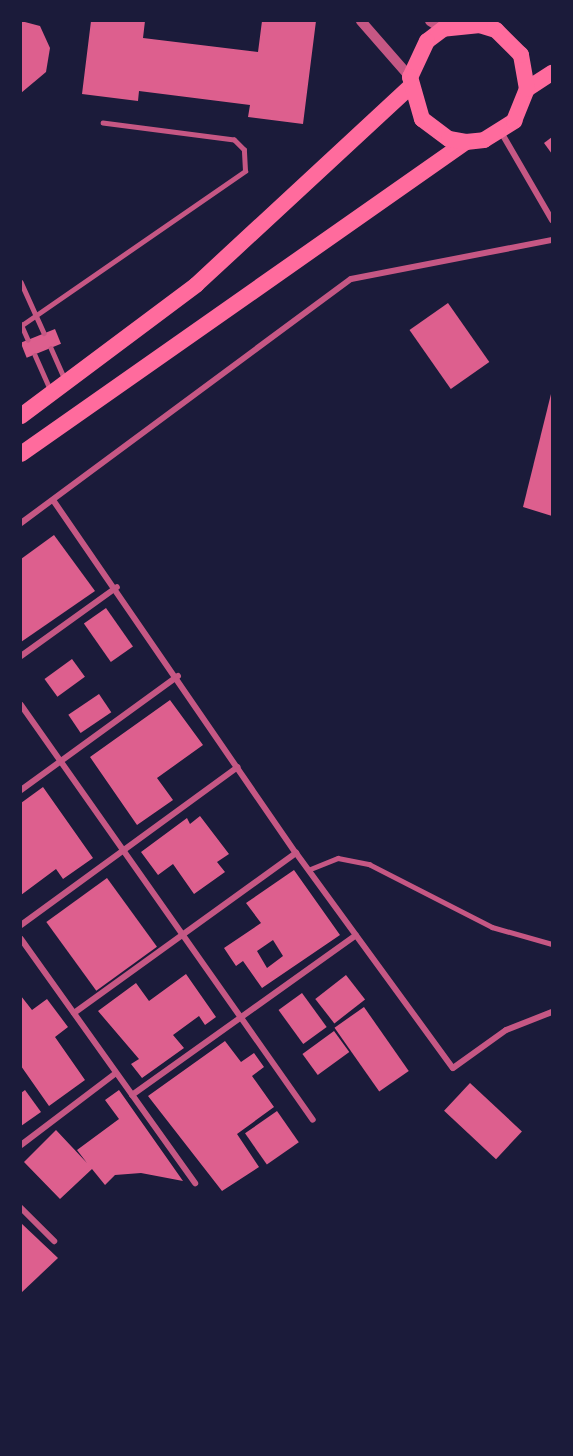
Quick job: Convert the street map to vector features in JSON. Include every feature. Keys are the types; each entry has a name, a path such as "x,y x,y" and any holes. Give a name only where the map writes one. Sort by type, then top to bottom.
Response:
{"highway":[{"path":"21,454 466,142 501,132 523,106 527,89 515,48 483,23 437,25 427,41 410,82 196,285 52,393 25,410"},
{"path":"527,89 552,73"},
{"path":"410,82 422,119 449,139 466,142"}],"street":[{"path":"361,21 410,82"},
{"path":"501,132 552,220"},
{"path":"21,523 351,279 552,240"},
{"path":"53,500 117,587 296,853 453,1068 506,1030 552,1012"},
{"path":"21,656 117,587"},
{"path":"21,790 178,676"},
{"path":"21,705 313,1120"},
{"path":"21,925 238,767"},
{"path":"74,1013 184,936 296,853"},
{"path":"132,1095 356,935"},
{"path":"21,939 195,1183"},
{"path":"21,1145 116,1072"},
{"path":"21,1208 54,1241"}],"lane":[{"path":"28,340 21,324 37,318 245,171 244,150 234,140 103,123"},
{"path":"21,282 44,333"},
{"path":"51,348 66,382"},
{"path":"35,355 52,393"},
{"path":"308,870 338,858 369,864 492,927 552,944"}],"building":[{"path":"21,21 40,26 50,48 46,72 21,93"},
{"path":"91,21 145,21 143,38 258,52 262,21 316,21 303,124 248,117 250,105 139,91 138,101 82,94"},
{"path":"552,137 552,154 544,143"},
{"path":"448,303 489,362 451,389 409,330"},
{"path":"55,329 61,344 27,358 21,343"},
{"path":"552,394 552,516 523,507"},
{"path":"54,535 95,591 21,642 21,559"},
{"path":"106,608 133,647 111,662 84,623"},
{"path":"72,659 85,677 57,697 44,679"},
{"path":"99,694 111,712 81,733 68,715"},
{"path":"170,700 203,745 157,778 173,800 137,825 90,757"},
{"path":"43,787 93,858 63,879 56,869 21,895 21,803"},
{"path":"200,816 229,854 217,862 225,872 194,894 173,864 158,875 141,852 187,818 190,824"},
{"path":"294,870 340,935 262,988 243,961 236,966 224,948 261,923 246,903","holes":["273,940 283,956 267,968 257,951"]},
{"path":"107,878 157,947 96,991 46,922"},
{"path":"186,974 216,1017 205,1025 199,1016 173,1035 184,1048 142,1078 131,1064 139,1059 98,1011 136,983 149,1001"},
{"path":"346,975 365,999 334,1023 315,999"},
{"path":"302,993 327,1027 303,1044 279,1010"},
{"path":"21,996 32,1010 47,999 68,1027 55,1037 85,1080 49,1106 21,1066"},
{"path":"364,1007 409,1071 379,1092 335,1028"},
{"path":"334,1031 349,1052 318,1075 302,1054"},
{"path":"225,1041 241,1062 254,1053 264,1067 252,1076 274,1107 237,1134 259,1167 222,1191 148,1096"},
{"path":"470,1083 522,1131 496,1159 444,1111"},
{"path":"25,1090 41,1112 21,1126 21,1093"},
{"path":"119,1090 183,1181 141,1173 115,1175 105,1185 92,1169 60,1199 24,1162 56,1130 87,1163 77,1150 119,1119 105,1100"},
{"path":"277,1111 299,1142 267,1164 245,1133"},
{"path":"21,1223 58,1258 21,1293"}]}
